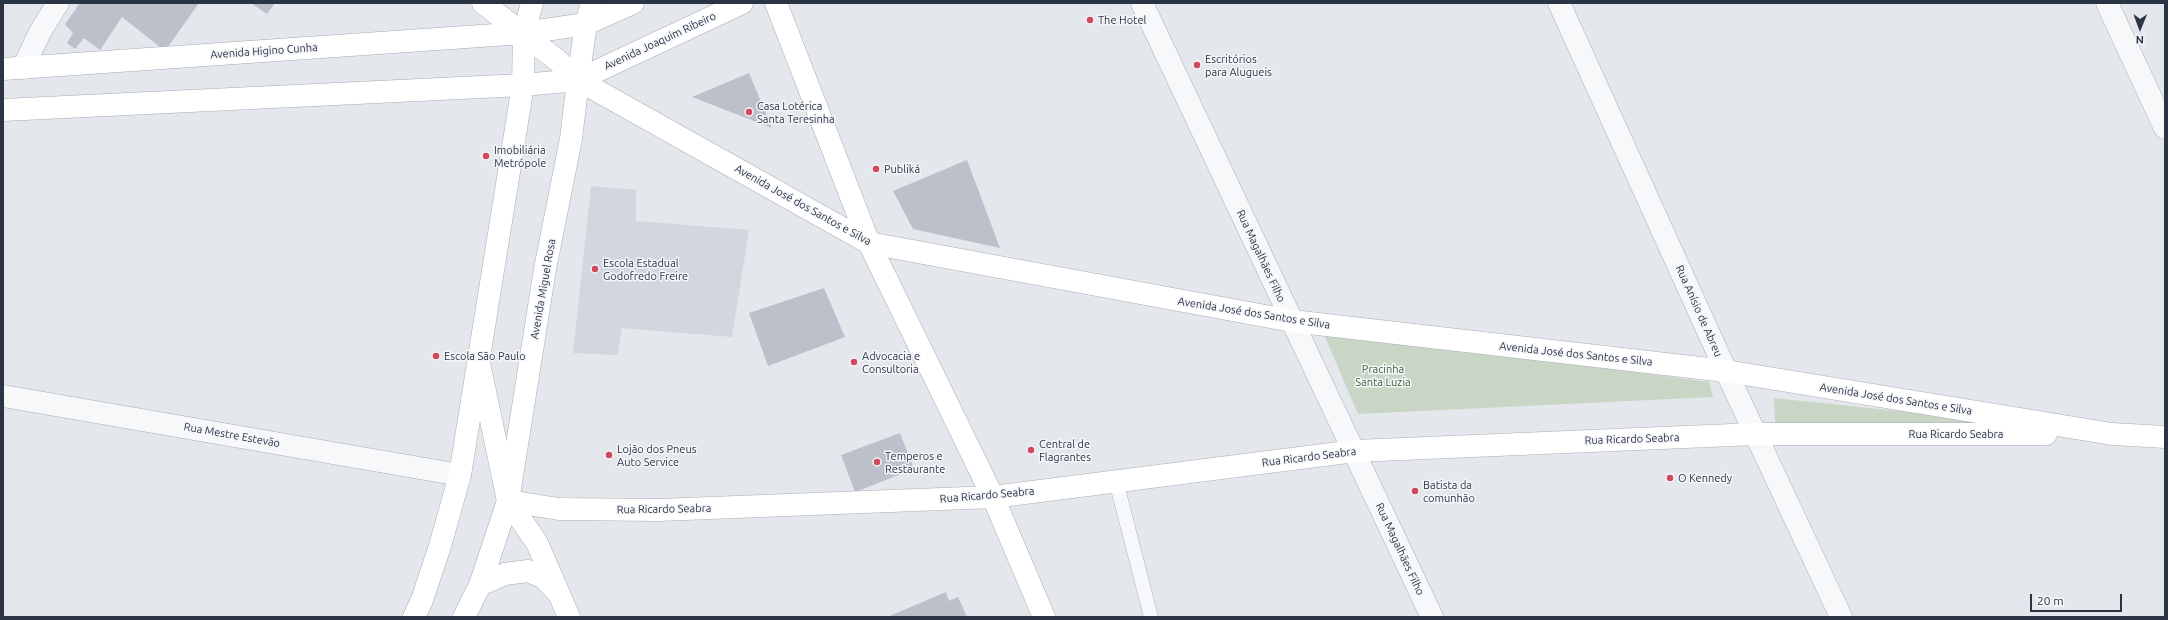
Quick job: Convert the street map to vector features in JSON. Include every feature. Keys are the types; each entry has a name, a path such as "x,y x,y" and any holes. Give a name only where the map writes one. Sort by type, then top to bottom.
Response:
{"main road":[{"name":"Avenida José dos Santos e Silva","path":"483,3 524,33 557,60 578,80 870,243 1292,321 1726,371 2112,434 2165,437"},
{"path":"414,617 422,600 440,546 460,475 523,85 524,33 532,3"},
{"name":"Avenida Miguel Rosa","path":"464,617 480,585 508,501 546,269 571,139 586,24 592,3"},
{"path":"586,24 633,3"},
{"name":"Avenida Joaquim Ribeiro","path":"578,80 742,3"},
{"path":"776,3 870,243 993,497 1044,617"},
{"name":"Avenida Higino Cunha","path":"13,69 524,33 586,24"},
{"path":"3,110 523,85 578,80"},
{"path":"478,360 508,501 537,543 569,617"},
{"name":"Rua Ricardo Seabra","path":"508,501 559,509 659,510 993,497 1355,451 1756,434 2112,434"},
{"path":"480,585 505,574 528,571 544,578 559,594"}],"street":[{"path":"13,69 40,32 58,3"},
{"name":"Rua Magalhães Filho","path":"1142,3 1355,451 1432,617"},
{"name":"Rua Anísio de Abreu","path":"1559,3 1726,371 1841,617"},
{"path":"2107,3 2165,128"},
{"name":"Rua Mestre Estevão","path":"3,396 460,475"}],"lane":[{"path":"1116,481 1151,617"}],"shaded area":[{"path":"591,186 636,190 636,221 749,230 732,337 622,328 618,355 573,353"}],"green space":[{"name":"Pracinha Santa Luzia","path":"1322,330 1709,382 1713,397 1358,414"},
{"path":"1774,398 2050,427 1775,423"}],"building":[{"path":"80,3 199,3 165,51 122,17 100,50 84,38 75,49 67,43 73,33 65,24"},
{"path":"251,3 275,3 267,14"},
{"name":"Casa Lotérica Santa Teresinha","path":"749,73 772,128 692,97"},
{"path":"967,160 1000,248 913,229 893,191"},
{"path":"824,288 845,337 768,366 749,313"},
{"name":"Temperos e Restaurante","path":"900,433 914,469 855,492 841,455"},
{"path":"946,592 949,601 958,597 967,617 887,617"}],"place":[{"name":"The Hotel","path":"1090,20"},
{"name":"Escritórios para Alugueis","path":"1197,65"},
{"name":"Casa Lotérica Santa Teresinha","path":"749,112"},
{"name":"Imobiliária Metrópole","path":"486,156"},
{"name":"Publiká","path":"876,169"},
{"name":"Escola Estadual Godofredo Freire","path":"595,269"},
{"name":"Escola São Paulo","path":"436,356"},
{"name":"Advocacia e Consultoria","path":"854,362"},
{"name":"Central de Flagrantes","path":"1031,450"},
{"name":"Lojão dos Pneus Auto Service","path":"609,455"},
{"name":"Temperos e Restaurante","path":"877,462"},
{"name":"O Kennedy","path":"1670,478"},
{"name":"Batista da comunhão","path":"1415,491"}]}
